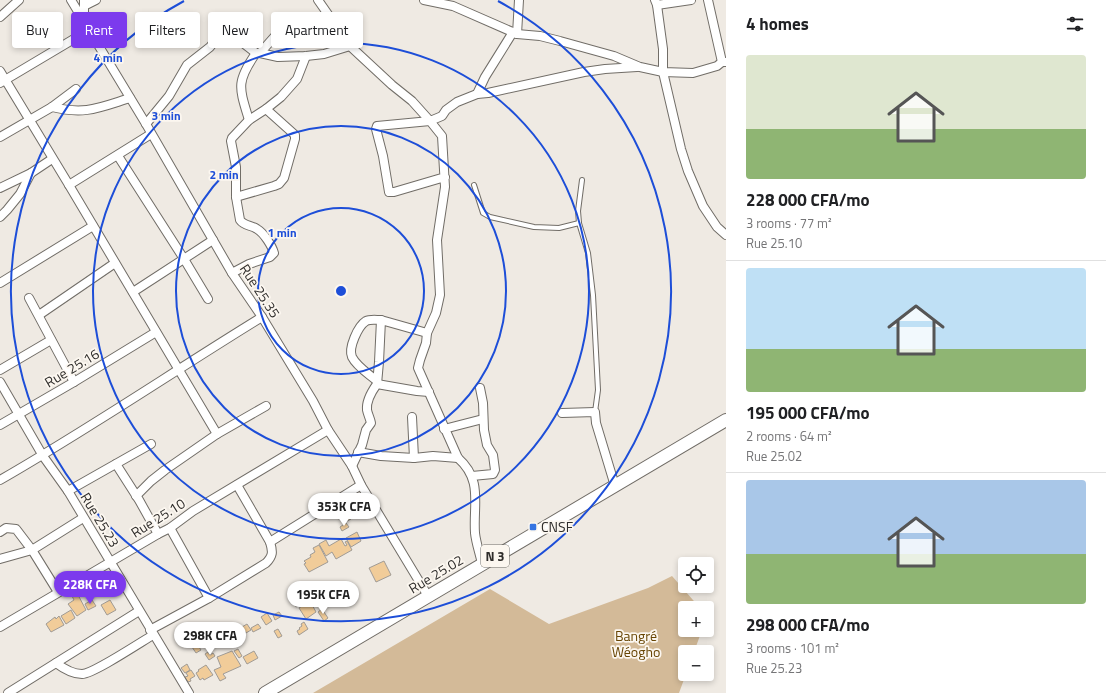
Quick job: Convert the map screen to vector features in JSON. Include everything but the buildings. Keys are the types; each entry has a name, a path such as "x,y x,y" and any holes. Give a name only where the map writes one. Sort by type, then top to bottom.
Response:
{"main road":[{"name":"Rue 25.02","path":"265,693 726,420"}],"street":[{"path":"0,17 19,0"},
{"name":"Rue 25.35","path":"71,0 78,12"},
{"path":"84,3 96,0"},
{"path":"318,0 326,12"},
{"path":"424,0 453,6 515,33 540,36 560,41 614,56 640,67 664,72 693,73 717,66 724,62 708,0"},
{"path":"477,94 485,78 515,33 519,0"},
{"path":"691,0 656,3 663,49 664,72 681,149 688,171 703,206 717,227 726,235"},
{"path":"146,124 169,96 187,65 210,47 221,35 228,34 234,36 258,53 278,57 324,54 344,48"},
{"path":"248,120 242,96 241,80 246,68 271,39"},
{"path":"3,81 71,41"},
{"name":"Rue 25.35","path":"100,48 146,124 232,273 262,317 428,596"},
{"path":"352,48 392,85 412,101 430,120 442,136 445,177 444,200 437,240 440,295 436,313 427,334 426,343 418,368 458,458 468,468 472,476 476,502 475,535 482,564"},
{"path":"232,273 249,264 270,257 274,253 257,228 242,223 240,220 236,197 236,167 231,141 233,136 248,120 266,109 281,97 297,79 306,56"},
{"path":"445,177 394,192 389,191 376,126 430,120 442,116 446,110 457,102 477,94 488,93 584,72 640,67"},
{"path":"0,71 3,81 29,119 218,434"},
{"path":"0,137 52,107 76,89"},
{"path":"52,107 80,111 94,110 130,98"},
{"path":"236,197 274,186 279,184 284,178 295,139 294,135 266,109"},
{"path":"69,185 118,156 151,134"},
{"path":"118,156 208,299"},
{"path":"0,188 31,173 52,158"},
{"path":"0,217 20,194 31,173"},
{"path":"0,283 93,226"},
{"path":"132,292 213,240"},
{"path":"39,315 115,263"},
{"path":"29,298 74,382"},
{"path":"0,480 43,456 118,410 178,369 262,317"},
{"path":"427,334 381,320 370,320 361,326 353,342 351,352 358,365 377,382 417,391 429,392"},
{"path":"352,466 362,445 366,430 371,423 367,405 377,382 381,320"},
{"name":"Rue 25.16","path":"0,425 156,332"},
{"path":"0,370 51,340"},
{"name":"Rue 25.23","path":"0,382 43,456 68,492 189,693"},
{"path":"472,476 493,474 495,470 493,455 487,445 480,388"},
{"path":"136,496 165,470 218,434 266,406"},
{"path":"562,413 595,412 596,423 615,486"},
{"path":"412,417 414,458"},
{"path":"444,429 483,419"},
{"name":"Rue 25.10","path":"0,627 170,528 193,511 328,430"},
{"path":"68,492 151,444"},
{"path":"358,452 381,456 414,458 433,456 458,458"},
{"path":"116,464 158,534"},
{"path":"56,663 64,670 72,673 86,673 266,563 271,558 273,552 270,542 237,485"},
{"path":"270,542 361,485"},
{"path":"0,559 32,550 83,518"},
{"path":"0,532 6,528 16,529 32,550 58,592"},
{"path":"170,528 209,598"},
{"path":"8,693 139,612"}],"lane":[{"path":"582,180 578,205 578,223 588,253 592,283 598,390 595,412"},
{"path":"474,185 483,213 490,218 534,227 559,228 578,223"}],"green space":[{"name":"Bangré Wéogho","path":"672,576 678,583 678,593 687,593 694,601 678,601 678,637 699,637 697,645 678,645 678,681 683,681 679,693 313,693 490,589 549,624 648,588"}],"place":[{"name":"CNSF","path":"533,527"}]}
